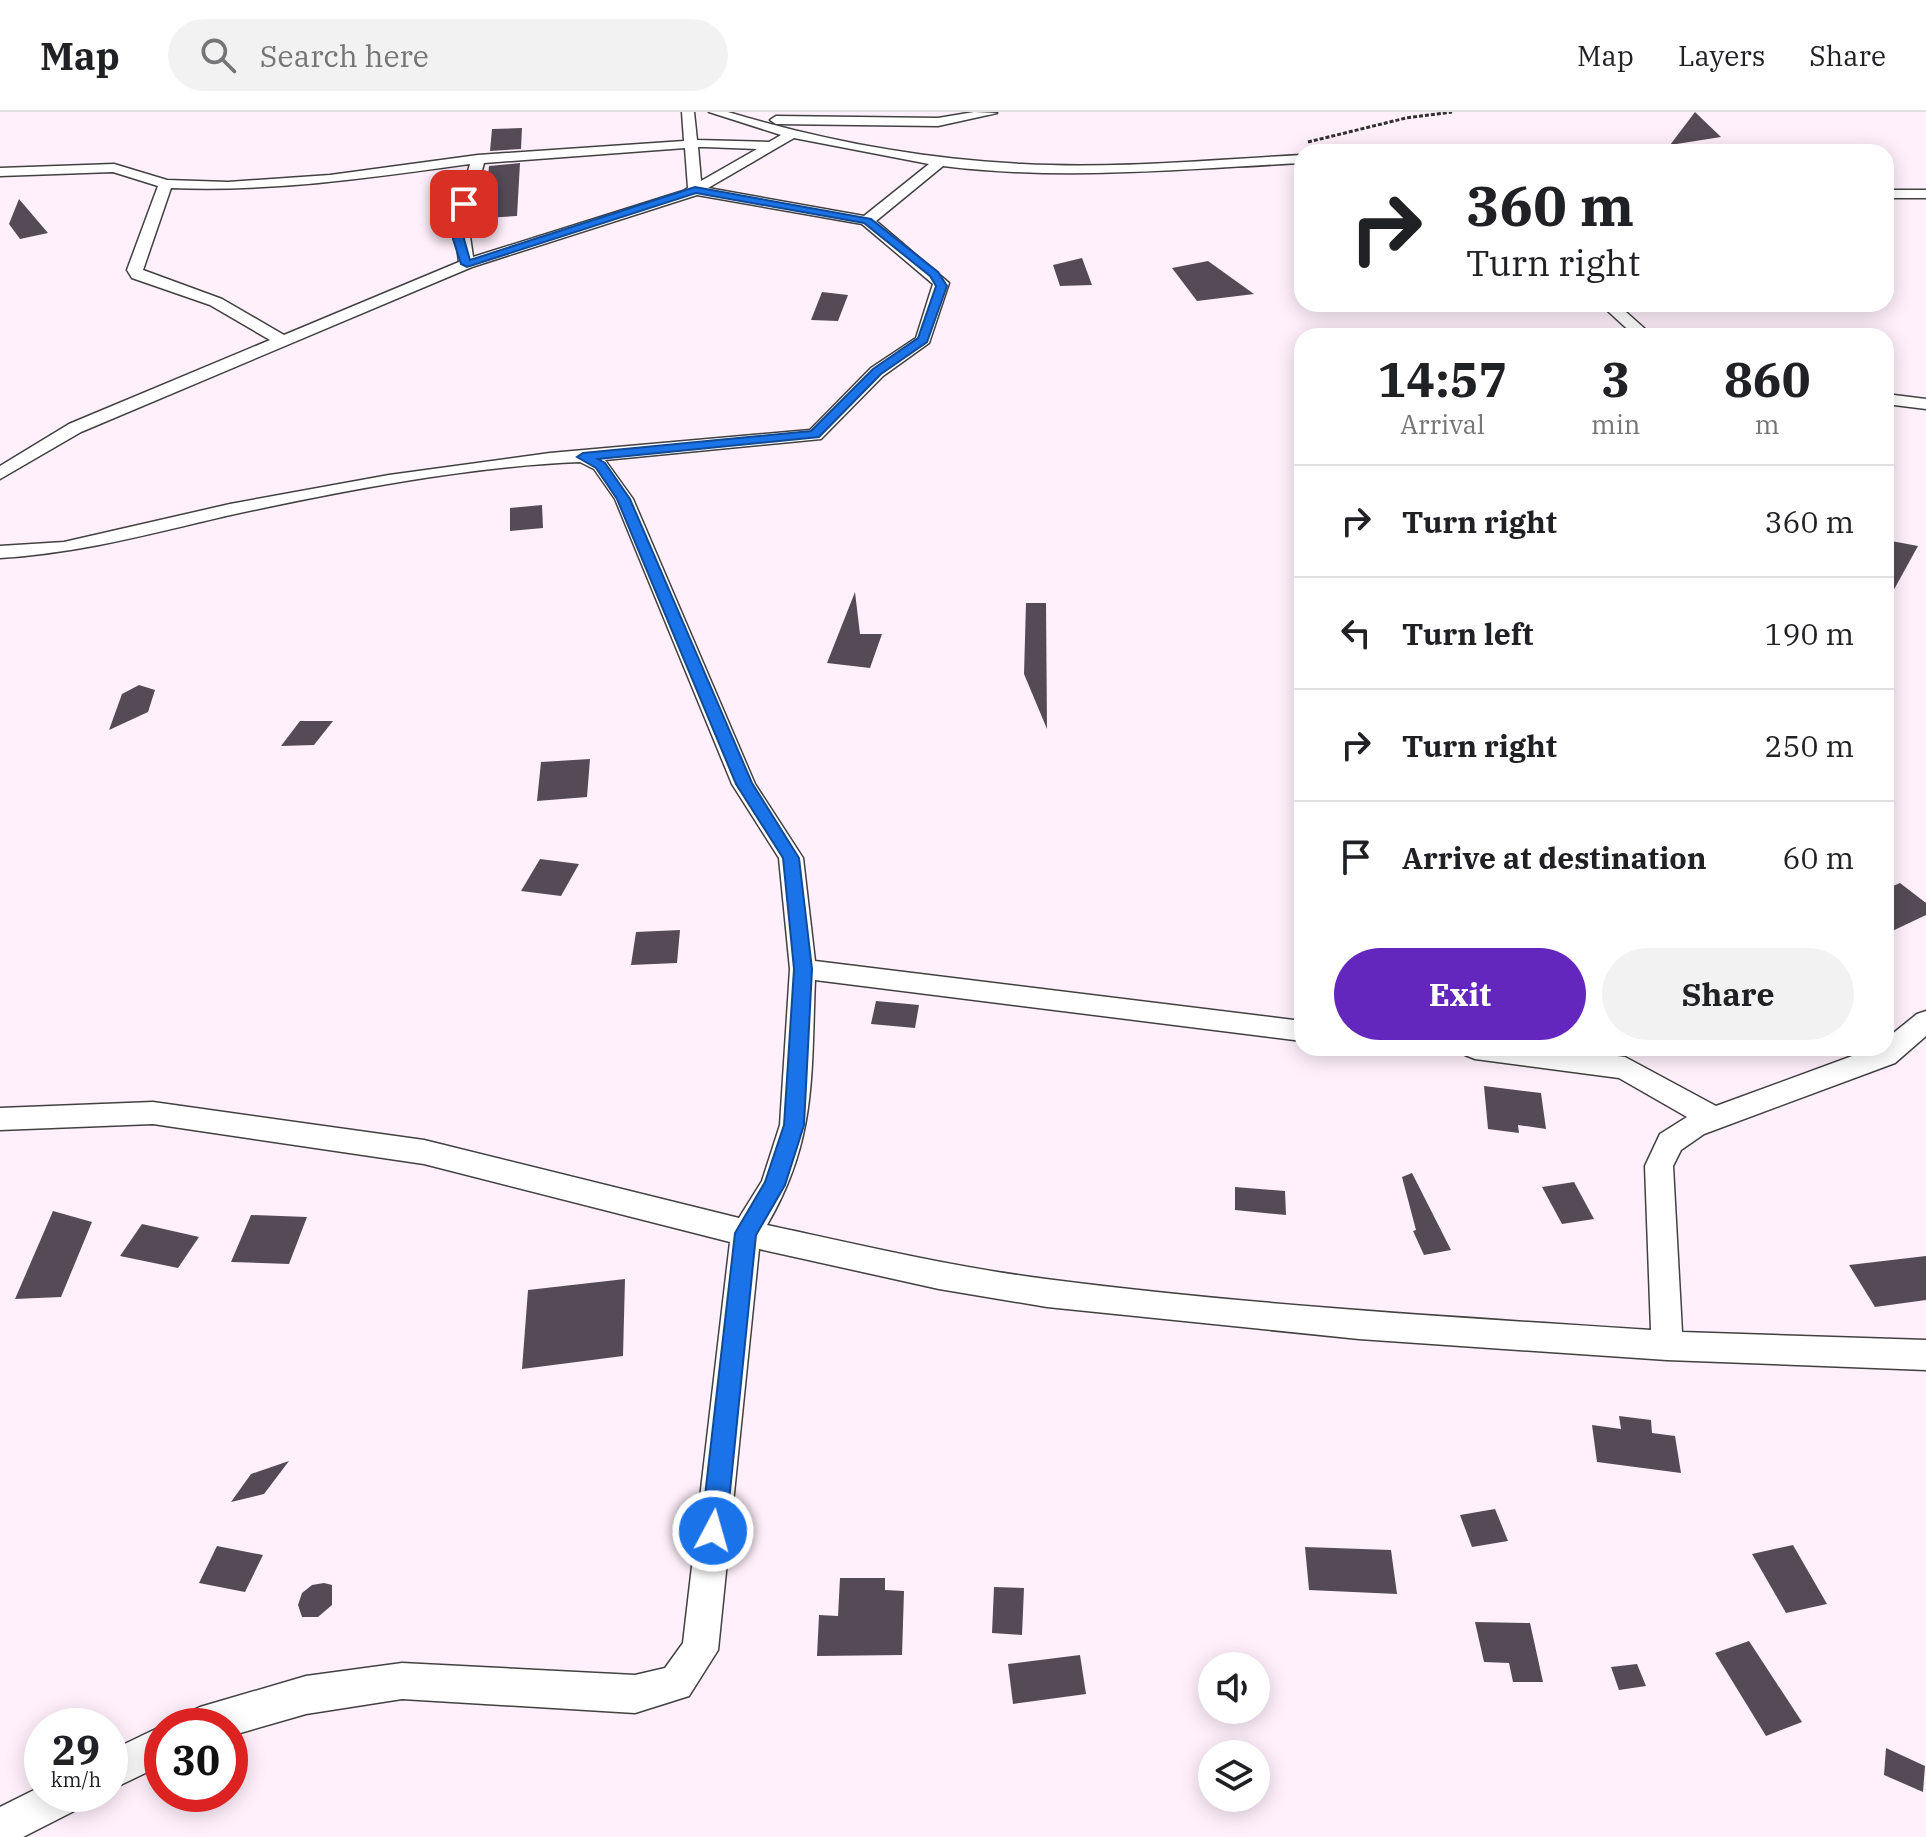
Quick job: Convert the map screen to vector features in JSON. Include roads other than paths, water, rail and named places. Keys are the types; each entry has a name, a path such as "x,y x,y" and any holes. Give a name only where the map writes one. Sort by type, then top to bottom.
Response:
{"street":[{"path":"688,112 695,190"},
{"path":"715,112 791,135 940,162 1050,169 1294,159"},
{"path":"733,118 927,122 991,113"},
{"path":"0,474 75,428 467,264 695,190 791,135"},
{"path":"0,172 114,168 166,184 275,184 478,159 691,143 773,146"},
{"path":"467,264 458,239 459,219 478,159"},
{"path":"867,221 940,162"},
{"path":"166,184 135,270 137,275 216,302 283,341"},
{"path":"0,552 64,548 230,510 389,480 550,458 797,438 820,432 877,372 923,340 942,286 934,274 867,221 695,190"},
{"path":"1894,194 1926,194"},
{"path":"1617,312 1636,328"},
{"path":"1894,400 1926,404"},
{"path":"248,1712 306,1695 402,1681 635,1694 676,1683 700,1650 746,1233 775,1185 794,1125 803,969 791,858 744,784 624,499 601,465 583,457"},
{"path":"803,969 1294,1030"},
{"path":"1894,1048 1926,1021"},
{"path":"1535,1056 1625,1068 1640,1073 1714,1119"},
{"path":"1667,1346 1659,1166 1670,1142 1694,1126 1882,1056"},
{"path":"0,1119 153,1113 424,1152 746,1233 939,1276 1047,1293 1359,1325 1667,1346 1926,1355"},
{"path":"0,1828 31,1812"}]}
